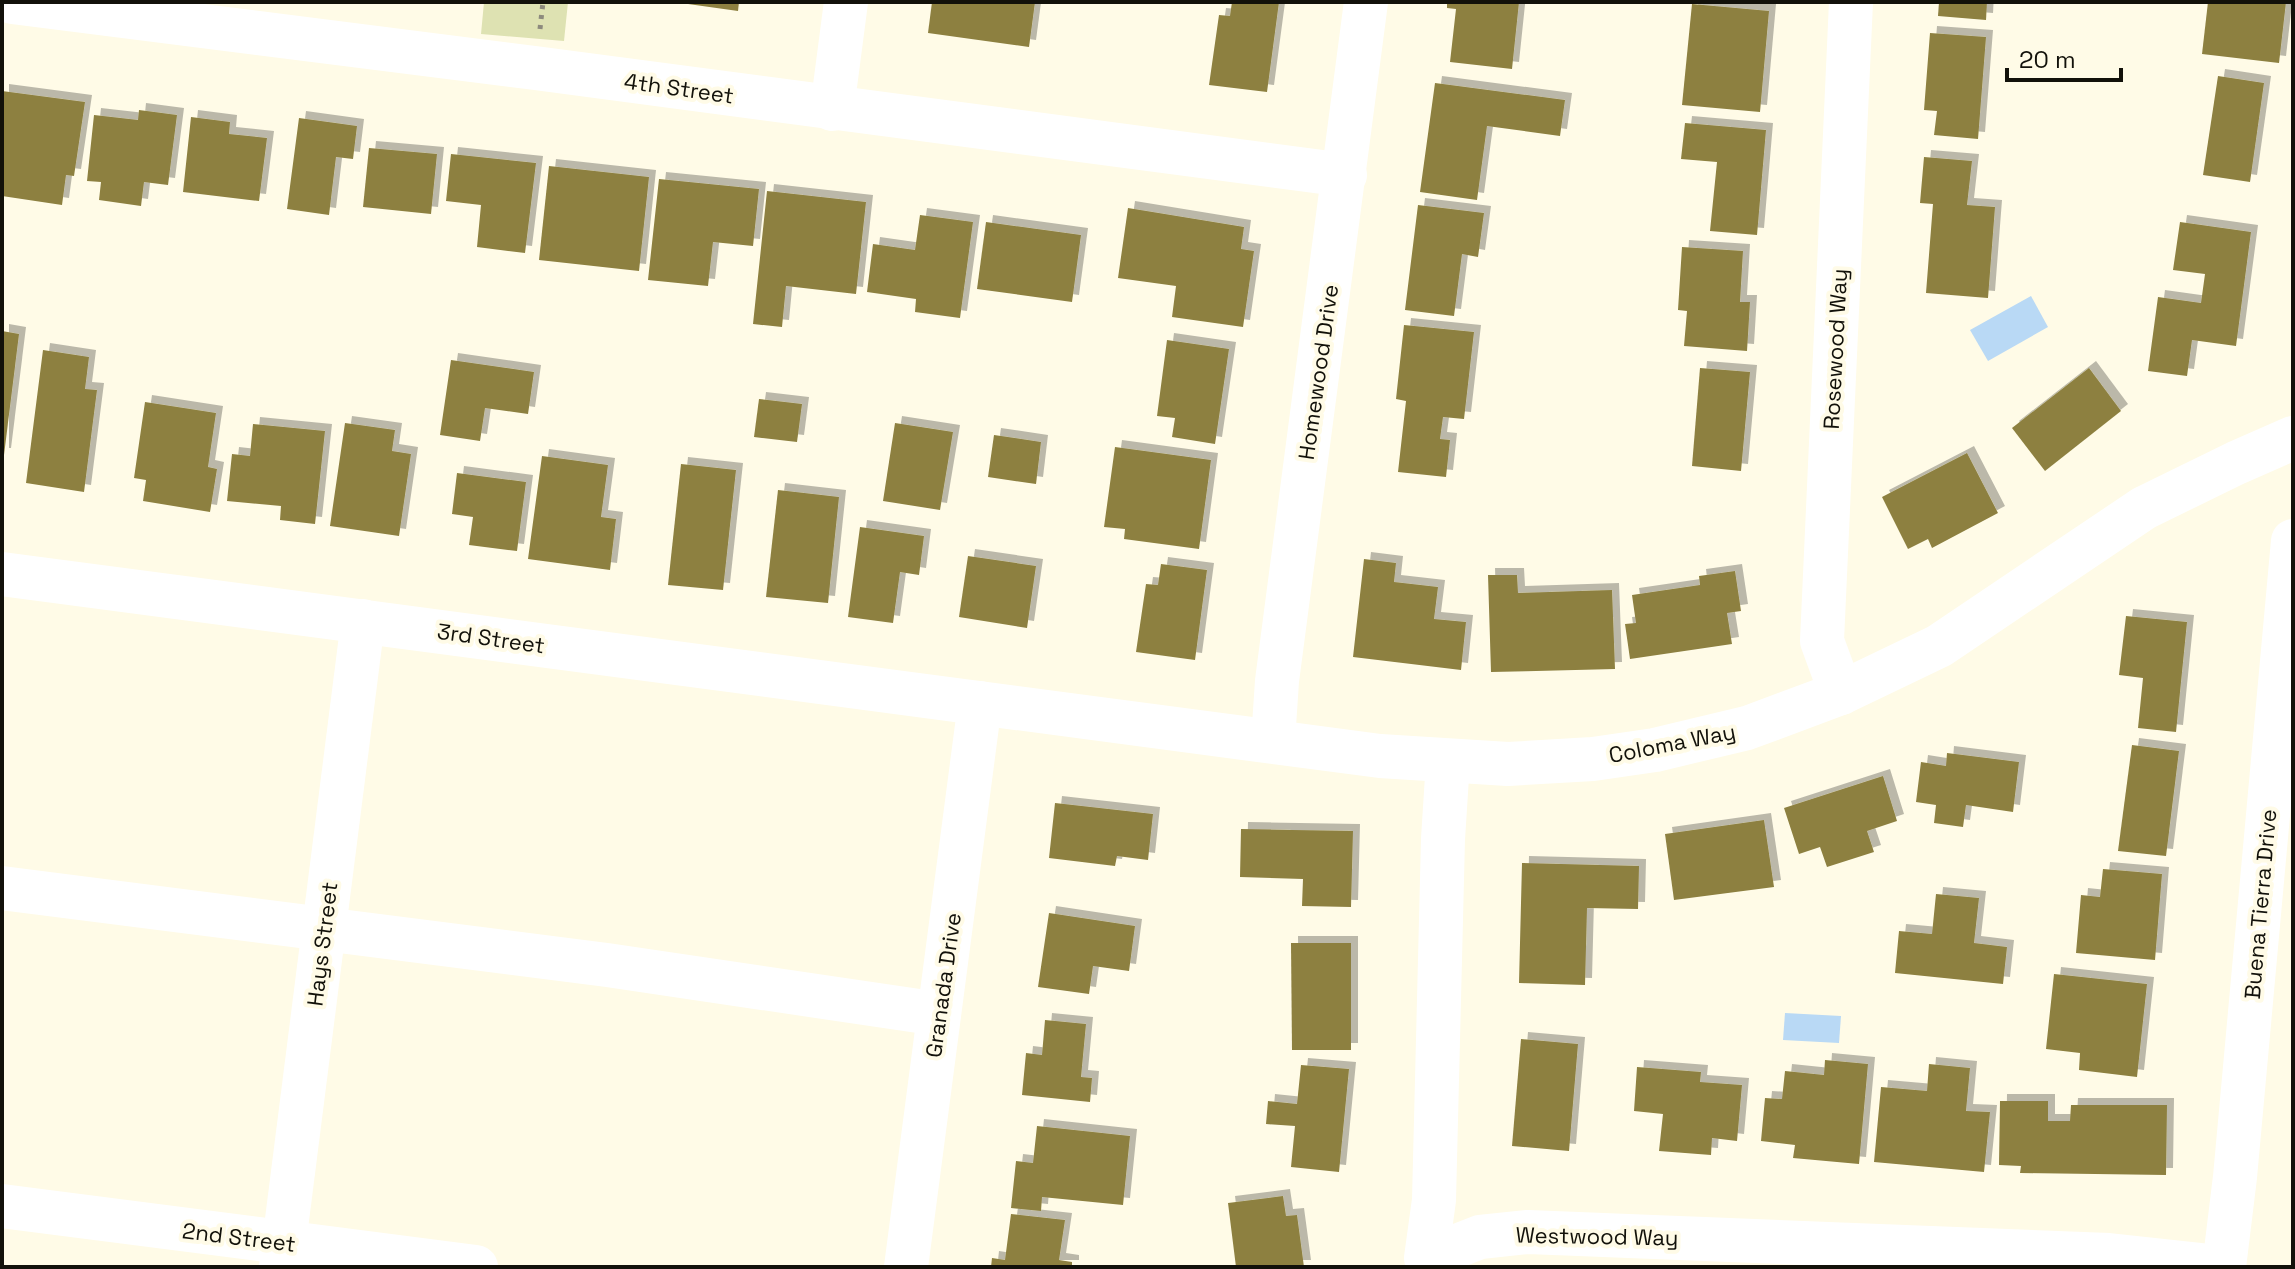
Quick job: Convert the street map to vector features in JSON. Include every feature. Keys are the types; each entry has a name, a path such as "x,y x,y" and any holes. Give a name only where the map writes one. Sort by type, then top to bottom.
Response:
{"street":[{"name":"4th Street","path":"12,2 1345,175"},
{"path":"832,109 846,2"},
{"name":"Homewood Drive","path":"1273,741 1277,681 1366,2"},
{"name":"Rosewood Way","path":"1841,693 1822,641 1851,2"},
{"name":"Coloma Way","path":"980,703 1380,756 1448,761 1508,764 1593,759 1655,750 1747,728 1841,693 1939,646 2144,508 2293,438"},
{"name":"Buena Tierra Drive","path":"2222,1267 2237,1161 2293,541"},
{"name":"3rd Street","path":"2,574 980,703"},
{"name":"Hays Street","path":"283,1255 363,621"},
{"name":"Granada Drive","path":"906,1267 980,703"},
{"name":"Westwood Way","path":"1448,761 1443,839 1434,1200 1426,1258 1480,1237 1528,1232 2109,1255 2222,1267"},
{"path":"2,888 607,965 939,1014"},
{"name":"2nd Street","path":"2,1206 283,1255 476,1267"}],"green space":[{"path":"484,2 568,2 564,41 481,34"}],"water":[{"path":"2031,296 2048,327 1988,361 1970,330"},
{"path":"1785,1013 1841,1016 1839,1043 1783,1040"}],"building":[{"path":"688,2 739,2 738,11"},
{"path":"932,2 1035,2 1029,47 928,33"},
{"path":"1232,2 1279,2 1267,92 1209,85 1219,15 1230,16"},
{"path":"1447,2 1519,2 1512,69 1450,62 1456,9 1447,8"},
{"path":"1939,2 1987,2 1986,20 1938,16"},
{"path":"2208,2 2286,2 2279,63 2202,54"},
{"path":"1692,4 1769,11 1760,112 1682,105"},
{"path":"1930,33 1986,37 1978,139 1934,135 1937,111 1924,110"},
{"path":"2218,76 2264,83 2250,182 2203,175"},
{"path":"1435,83 1565,100 1560,136 1487,126 1477,200 1420,192"},
{"path":"2,91 85,102 74,176 66,175 62,205 2,196"},
{"path":"139,110 177,115 168,185 144,182 141,206 99,200 101,182 87,181 94,115 138,120"},
{"path":"191,117 230,122 229,134 267,138 259,201 183,192"},
{"path":"299,118 357,126 353,159 336,157 329,215 287,209"},
{"path":"1685,123 1766,130 1757,235 1710,231 1717,162 1681,159"},
{"path":"369,148 437,154 431,214 363,207"},
{"path":"451,154 536,163 525,253 477,247 481,205 446,201"},
{"path":"1924,157 1972,161 1967,205 1995,207 1988,298 1926,293 1933,204 1920,203"},
{"path":"549,166 649,177 639,271 539,260"},
{"path":"659,179 759,189 753,246 713,242 708,286 648,280"},
{"path":"767,191 866,202 856,294 786,286 782,327 753,324"},
{"path":"1418,205 1484,213 1478,257 1462,254 1454,316 1405,310"},
{"path":"1128,208 1244,227 1241,249 1254,251 1243,327 1172,317 1176,286 1118,278"},
{"path":"920,215 973,222 960,318 915,312 916,299 867,292 873,244 915,250"},
{"path":"986,222 1081,235 1072,302 977,289"},
{"path":"2180,222 2251,232 2236,346 2192,340 2187,376 2148,371 2158,297 2201,303 2205,274 2173,270"},
{"path":"1682,247 1743,251 1740,302 1750,302 1747,351 1684,346 1687,311 1678,310"},
{"path":"1404,325 1474,332 1464,419 1443,417 1440,439 1450,440 1446,477 1398,472 1406,401 1396,399"},
{"path":"2,331 19,334 4,455 2,455"},
{"path":"1167,340 1229,349 1215,444 1172,437 1175,418 1157,416"},
{"path":"43,350 89,357 85,389 97,390 84,492 26,483"},
{"path":"451,360 534,372 528,414 485,408 480,441 440,435"},
{"path":"1700,368 1750,372 1741,471 1692,466"},
{"path":"2089,368 2121,411 2045,471 2012,428"},
{"path":"759,399 802,404 797,442 754,437"},
{"path":"145,402 216,413 208,467 217,469 210,512 143,501 146,480 134,478"},
{"path":"345,423 395,430 392,451 411,454 399,536 330,526"},
{"path":"895,423 953,432 940,510 883,501"},
{"path":"253,424 325,431 315,524 280,520 281,506 227,501 232,454 250,456"},
{"path":"994,435 1041,442 1036,484 988,477"},
{"path":"1115,447 1211,460 1199,549 1124,539 1125,529 1104,527"},
{"path":"1967,453 1998,513 1932,548 1928,539 1908,549 1882,497"},
{"path":"542,456 608,465 601,517 616,519 610,570 528,559"},
{"path":"681,464 736,470 723,590 668,585"},
{"path":"457,473 526,482 517,551 469,545 473,517 452,514"},
{"path":"778,490 839,497 828,603 766,597"},
{"path":"860,527 924,536 919,575 900,572 893,623 848,617"},
{"path":"968,556 1036,566 1027,628 959,617"},
{"path":"1364,559 1396,563 1394,582 1438,587 1434,619 1466,622 1461,670 1353,657"},
{"path":"1161,564 1207,570 1195,660 1136,652 1146,584 1158,585"},
{"path":"1735,571 1741,611 1727,613 1732,644 1630,659 1625,624 1636,623 1632,595 1700,585 1699,576"},
{"path":"1488,575 1517,575 1518,593 1612,590 1615,669 1491,672"},
{"path":"2126,616 2187,622 2176,732 2138,728 2143,678 2119,675"},
{"path":"2132,745 2179,751 2166,856 2118,851"},
{"path":"1947,753 2019,762 2013,812 1966,805 1963,827 1934,823 1936,805 1916,802 1921,762 1946,766"},
{"path":"1883,776 1897,821 1867,831 1874,852 1827,867 1820,847 1799,854 1784,808"},
{"path":"1055,803 1153,814 1148,860 1117,856 1115,866 1049,858"},
{"path":"1764,820 1774,887 1674,900 1665,834"},
{"path":"1241,829 1353,831 1351,907 1302,906 1303,879 1240,877"},
{"path":"1522,863 1639,866 1638,909 1587,908 1585,985 1519,983"},
{"path":"2103,869 2162,874 2155,960 2076,953 2081,895 2100,897"},
{"path":"1936,894 1979,898 1974,943 2007,947 2003,984 1895,973 1899,931 1932,934"},
{"path":"1049,913 1135,926 1129,971 1093,966 1089,994 1038,987"},
{"path":"1291,943 1351,943 1351,1050 1292,1050"},
{"path":"2054,974 2147,984 2137,1077 2079,1070 2080,1053 2046,1049"},
{"path":"1045,1020 1086,1024 1081,1077 1092,1078 1090,1102 1022,1095 1026,1053 1042,1055"},
{"path":"1521,1039 1578,1044 1569,1151 1512,1146"},
{"path":"1825,1060 1868,1064 1859,1164 1793,1158 1795,1145 1761,1141 1765,1098 1782,1099 1785,1071 1824,1075"},
{"path":"1929,1064 1970,1068 1966,1111 1990,1112 1984,1172 1874,1162 1881,1087 1927,1091"},
{"path":"1301,1065 1349,1069 1339,1172 1291,1167 1295,1126 1266,1124 1268,1101 1297,1104"},
{"path":"1637,1067 1701,1072 1700,1082 1742,1085 1737,1141 1712,1138 1711,1155 1659,1151 1663,1114 1634,1111"},
{"path":"2000,1101 2048,1101 2048,1121 2070,1121 2071,1105 2167,1105 2166,1175 2020,1173 2021,1166 1999,1165"},
{"path":"1037,1126 1130,1136 1123,1205 1042,1197 1041,1211 1011,1208 1016,1161 1033,1163"},
{"path":"1283,1196 1286,1216 1297,1215 1304,1267 1236,1267 1228,1203"},
{"path":"1011,1214 1065,1220 1059,1260 1072,1262 1072,1267 991,1267 992,1258 1005,1260"}]}
